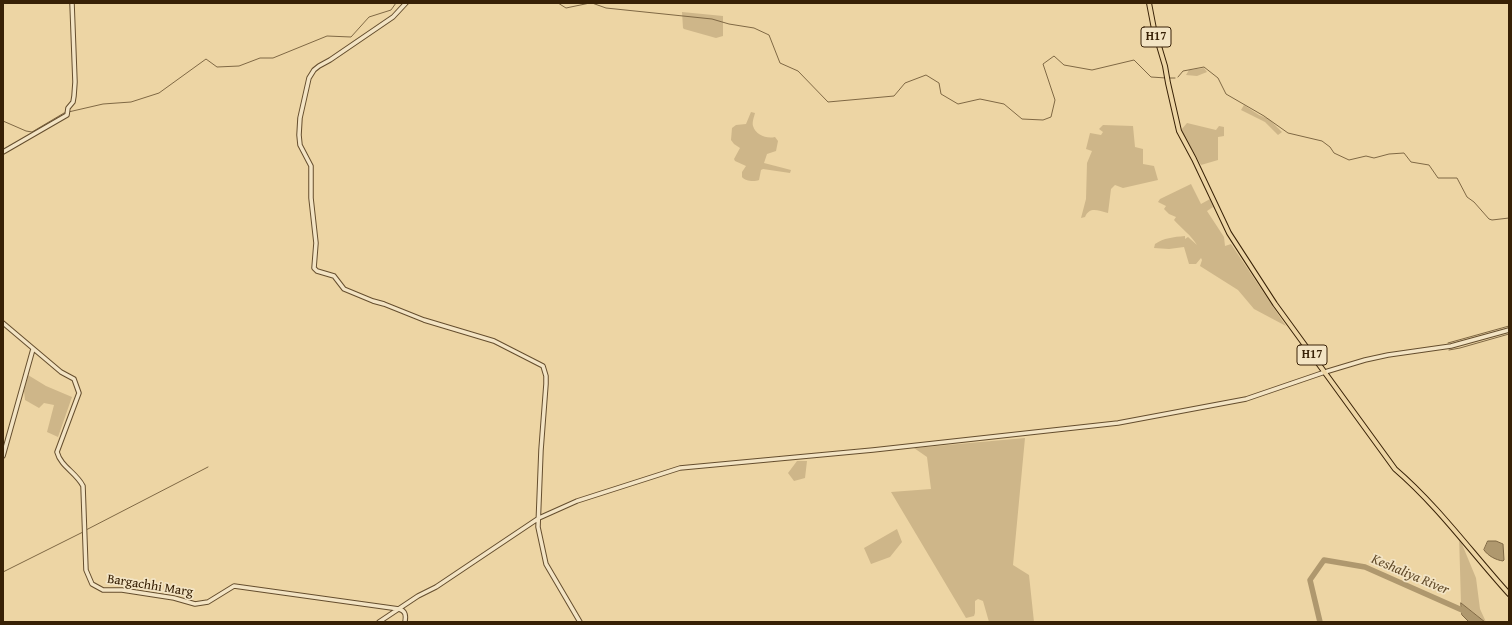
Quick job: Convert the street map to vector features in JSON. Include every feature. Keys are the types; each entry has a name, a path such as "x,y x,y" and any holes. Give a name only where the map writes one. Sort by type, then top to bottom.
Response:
{"main road":[{"name":"H17","path":"1149,3 1179,131 1229,233 1275,304 1395,470 1419,490 1432,504 1509,594"}],"street":[{"path":"3,152 68,114 68,109 73,102 75,82 72,3"},
{"path":"406,3 393,17 319,66 314,70 309,78 300,118 299,135 300,145 311,166 311,198 316,243 314,268 317,271 334,276 344,289 365,298 424,320 494,340 543,366 546,376 546,384 541,450 538,527 546,564 580,622"},
{"name":"Bargachhi Marg","path":"3,323 61,372 74,380 79,393 57,452 59,460 79,480 82,486 86,570 92,584 103,590 122,590 174,598 195,604 208,602 234,586 399,610"},
{"path":"379,622 418,596 436,587 539,518 578,502 680,468 888,448 1118,423 1246,399 1365,360 1388,355 1451,346 1509,330"},
{"path":"3,456 33,349"},
{"path":"399,610 402,610 405,613 405,622"}],"shaded area":[{"path":"682,12 723,16 723,36 716,38 684,29"},
{"path":"1204,68 1207,72 1197,76 1186,75 1189,70"},
{"path":"1244,105 1259,115 1269,119 1282,132 1278,135 1265,122 1241,110"},
{"path":"751,112 755,113 753,124 756,132 765,137 775,137 778,141 776,151 767,154 764,163 791,170 790,173 763,169 761,170 759,180 750,181 742,177 742,172 746,166 735,161 734,159 740,148 731,140 732,128 736,125 746,124"},
{"path":"1187,123 1216,130 1219,126 1224,127 1224,136 1218,137 1218,160 1201,165 1181,130"},
{"path":"1103,125 1133,126 1135,147 1143,149 1143,164 1154,166 1158,180 1123,188 1115,185 1111,189 1108,213 1092,210 1089,211 1085,217 1081,218 1086,199 1087,163 1092,151 1086,149 1090,133 1101,135 1103,132 1099,129"},
{"path":"1191,184 1201,204 1210,199 1213,207 1207,211 1224,237 1225,246 1231,244 1286,326 1254,309 1238,290 1200,266 1202,260 1201,258 1196,264 1189,264 1184,247 1169,249 1154,248 1155,244 1162,240 1185,236 1185,239 1188,237 1197,245 1195,241 1174,220 1176,217 1169,214 1164,209 1166,206 1158,202 1160,199"},
{"path":"28,375 46,386 72,397 58,437 47,432 54,405 44,403 39,408 25,400 24,391"},
{"path":"1025,438 1013,565 1029,575 1034,622 989,622 983,601 978,599 975,601 974,616 966,618 891,492 931,489 927,457 914,448"},
{"path":"797,461 807,461 805,478 794,481 788,473"},
{"path":"897,529 902,542 890,557 871,564 864,548"},
{"path":"1459,535 1463,539 1462,544 1476,578 1480,609 1486,622 1461,603"},
{"path":"1488,541 1496,541 1503,544 1503,561 1492,557 1484,550"},
{"path":"1461,603 1485,622 1469,622 1462,615"}],"waterway":[{"path":"3,121 32,132 64,113 103,104 131,102 159,93 206,59 217,67 239,66 260,58 273,58 327,36 351,37 369,17 391,10 396,3"},
{"path":"558,3 566,8 590,3"},
{"path":"592,3 606,8 712,19 729,24 754,28 769,35 780,63 798,71 828,102 894,96 905,83 926,75 939,83 941,94 958,104 980,99 1004,104 1022,119 1043,120 1051,117 1055,100 1043,64 1054,56 1064,65 1092,70 1134,60 1151,77 1166,78"},
{"path":"1178,77 1183,71 1204,67 1218,78 1226,94 1264,116 1288,133 1322,141 1330,147 1334,153 1349,160 1366,156 1374,158 1389,154 1404,153 1411,162 1429,165 1438,178 1457,178 1467,197 1474,202 1489,219 1509,218"},
{"path":"1169,78 1175,78"},
{"path":"1448,343 1509,326"},
{"path":"1449,350 1509,334"},
{"path":"86,530 208,467"},
{"path":"3,572 83,532"},
{"name":"Keshaliya River","path":"1320,622 1310,580 1324,560 1365,567 1462,610 1476,622"}]}
